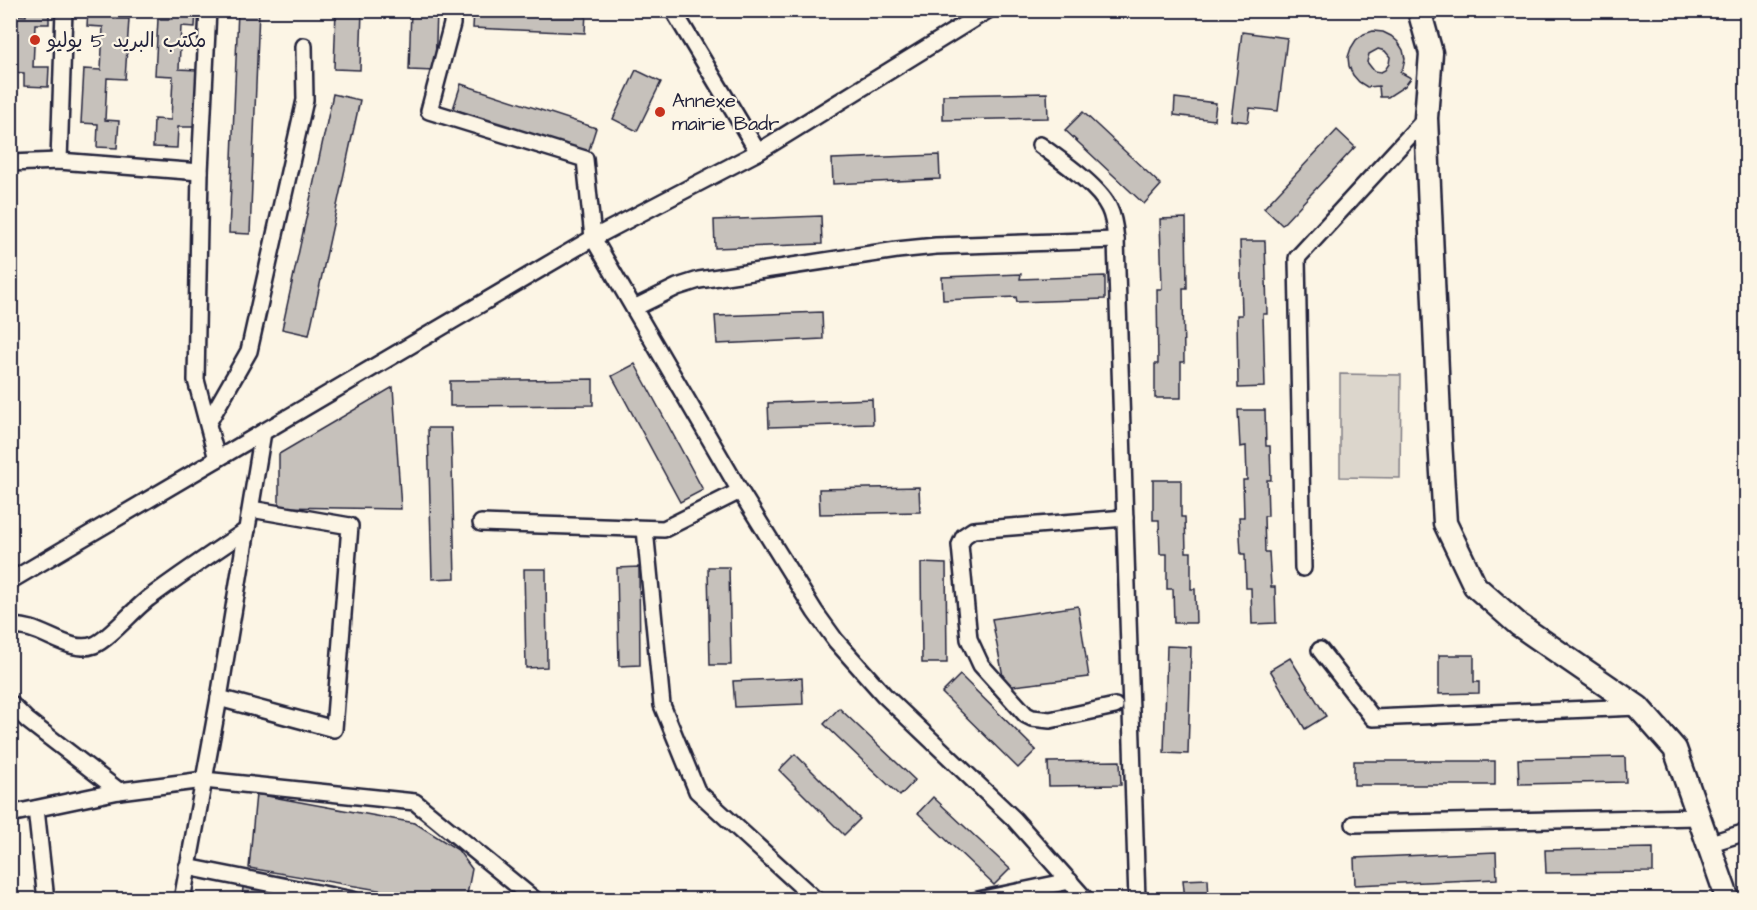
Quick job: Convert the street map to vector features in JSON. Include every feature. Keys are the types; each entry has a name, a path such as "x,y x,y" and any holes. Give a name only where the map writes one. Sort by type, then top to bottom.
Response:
{"main road":[{"path":"1419,10 1431,53 1426,118 1445,523 1475,586 1519,625 1638,707 1675,749 1728,900"}],"street":[{"path":"59,161 64,10"},
{"path":"208,10 200,172 196,380 217,459"},
{"path":"452,10 452,24 429,111 585,159 593,238 740,491 814,612 890,702 1014,819 1086,900"},
{"path":"673,10 758,152"},
{"path":"10,581 593,238 758,152 988,10"},
{"path":"208,423 249,351 305,100 304,46"},
{"path":"1303,568 1297,258 1426,118"},
{"path":"1040,145 1101,195 1111,211 1116,240 1137,900"},
{"path":"10,163 59,161 200,172"},
{"path":"634,308 677,287 699,280 897,250 957,244 1116,240"},
{"path":"182,900 219,698 263,432"},
{"path":"481,523 664,529 740,491"},
{"path":"219,698 334,729 350,526 250,509"},
{"path":"1114,706 1050,720 1037,720 1026,715 981,665 972,648 969,639 960,545 964,536 973,530 1125,518"},
{"path":"645,529 662,705 697,791 816,900"},
{"path":"10,627 18,626 44,633 67,644 94,645 148,599 247,530"},
{"path":"1320,650 1373,718 1638,707"},
{"path":"10,703 27,720 119,790"},
{"path":"10,814 119,790 204,780 415,802 534,900"},
{"path":"36,809 46,900"},
{"path":"1354,824 1698,817"},
{"path":"1708,844 1746,832"},
{"path":"187,867 353,900"},
{"path":"978,900 1070,881"}],"shaded area":[{"path":"1340,374 1401,375 1400,478 1340,477"}],"building":[{"path":"26,10 49,10 49,24 35,24 33,67 49,67 48,87 24,86 24,73 10,72 12,15 26,16"},
{"path":"88,10 115,10 114,19 129,19 125,79 107,78 105,120 119,121 117,148 97,147 98,124 81,123 84,69 101,70 103,27 87,26"},
{"path":"173,10 196,10 195,27 181,26 179,69 197,70 194,127 178,127 177,148 153,147 154,119 171,120 173,76 155,75 158,19 172,19"},
{"path":"238,10 259,10 250,234 229,233"},
{"path":"336,10 362,10 360,70 334,69"},
{"path":"411,10 437,10 435,71 409,70"},
{"path":"474,10 586,10 585,33 473,28"},
{"path":"1373,31 1383,32 1398,42 1403,50 1405,59 1400,72 1411,78 1405,86 1388,97 1380,97 1379,86 1367,87 1359,82 1349,66 1348,57 1351,48 1364,34","holes":["1378,49 1385,51 1390,57 1389,64 1381,72 1374,71 1367,62 1369,54"]},
{"path":"1242,32 1287,38 1278,111 1250,108 1248,122 1231,120"},
{"path":"636,70 661,82 637,131 613,119"},
{"path":"461,84 596,128 588,153 453,109"},
{"path":"1047,93 1048,118 943,120 943,95"},
{"path":"333,94 360,100 309,335 282,329"},
{"path":"1175,98 1216,103 1214,120 1174,115"},
{"path":"1083,112 1161,185 1144,204 1065,130"},
{"path":"1337,130 1355,147 1282,225 1264,208"},
{"path":"939,155 940,179 833,184 832,159"},
{"path":"821,216 822,244 715,248 714,220"},
{"path":"1186,218 1187,288 1183,288 1184,362 1181,362 1181,398 1155,398 1155,364 1158,364 1157,289 1162,289 1160,219"},
{"path":"1240,241 1265,241 1267,314 1263,314 1265,387 1238,388 1237,315 1242,315"},
{"path":"1021,274 1020,279 1105,276 1105,299 1017,302 1016,297 943,300 942,277"},
{"path":"822,312 823,339 717,344 715,316"},
{"path":"635,364 703,490 680,502 612,376"},
{"path":"593,379 593,405 450,406 450,381"},
{"path":"393,387 401,509 279,507 279,454"},
{"path":"872,399 873,424 769,427 768,403"},
{"path":"1238,410 1265,410 1266,446 1270,446 1271,480 1267,480 1268,516 1264,516 1265,552 1269,552 1271,587 1275,587 1276,623 1252,624 1251,588 1246,588 1245,554 1241,554 1239,517 1244,517 1243,480 1247,480 1246,446 1240,447"},
{"path":"428,428 451,428 455,578 432,579"},
{"path":"1153,480 1181,480 1181,517 1185,517 1186,552 1191,552 1191,589 1195,589 1196,623 1174,623 1173,589 1167,589 1167,554 1160,554 1159,520 1153,520"},
{"path":"919,487 920,512 820,514 819,489"},
{"path":"921,563 946,564 947,663 922,663"},
{"path":"639,567 640,665 619,666 617,568"},
{"path":"708,567 729,567 731,665 710,665"},
{"path":"524,569 546,569 547,667 526,668"},
{"path":"1078,606 1089,677 1005,687 992,619"},
{"path":"1167,646 1191,647 1188,754 1164,753"},
{"path":"1439,655 1474,655 1474,682 1479,682 1479,693 1439,694"},
{"path":"1290,658 1326,716 1305,729 1270,670"},
{"path":"960,675 1036,750 1018,768 942,693"},
{"path":"802,678 803,704 735,707 733,681"},
{"path":"839,708 915,780 900,796 824,724"},
{"path":"795,754 860,819 844,835 779,770"},
{"path":"1625,757 1626,782 1519,784 1518,759"},
{"path":"1120,761 1121,785 1049,786 1048,762"},
{"path":"1354,761 1495,761 1495,785 1354,785"},
{"path":"256,794 415,823 458,850 472,869 466,900 437,900 249,868"},
{"path":"933,797 1010,869 994,885 918,813"},
{"path":"1653,848 1653,872 1546,873 1545,850"},
{"path":"1496,852 1497,879 1355,885 1354,858"},
{"path":"1208,879 1209,900 1185,900 1183,880"},
{"path":"243,887 316,900 242,900"}],"place":[{"name":"مكتب البريد 5 يوليو","path":"35,40"},
{"name":"Annexe mairie Badr","path":"660,112"}]}
